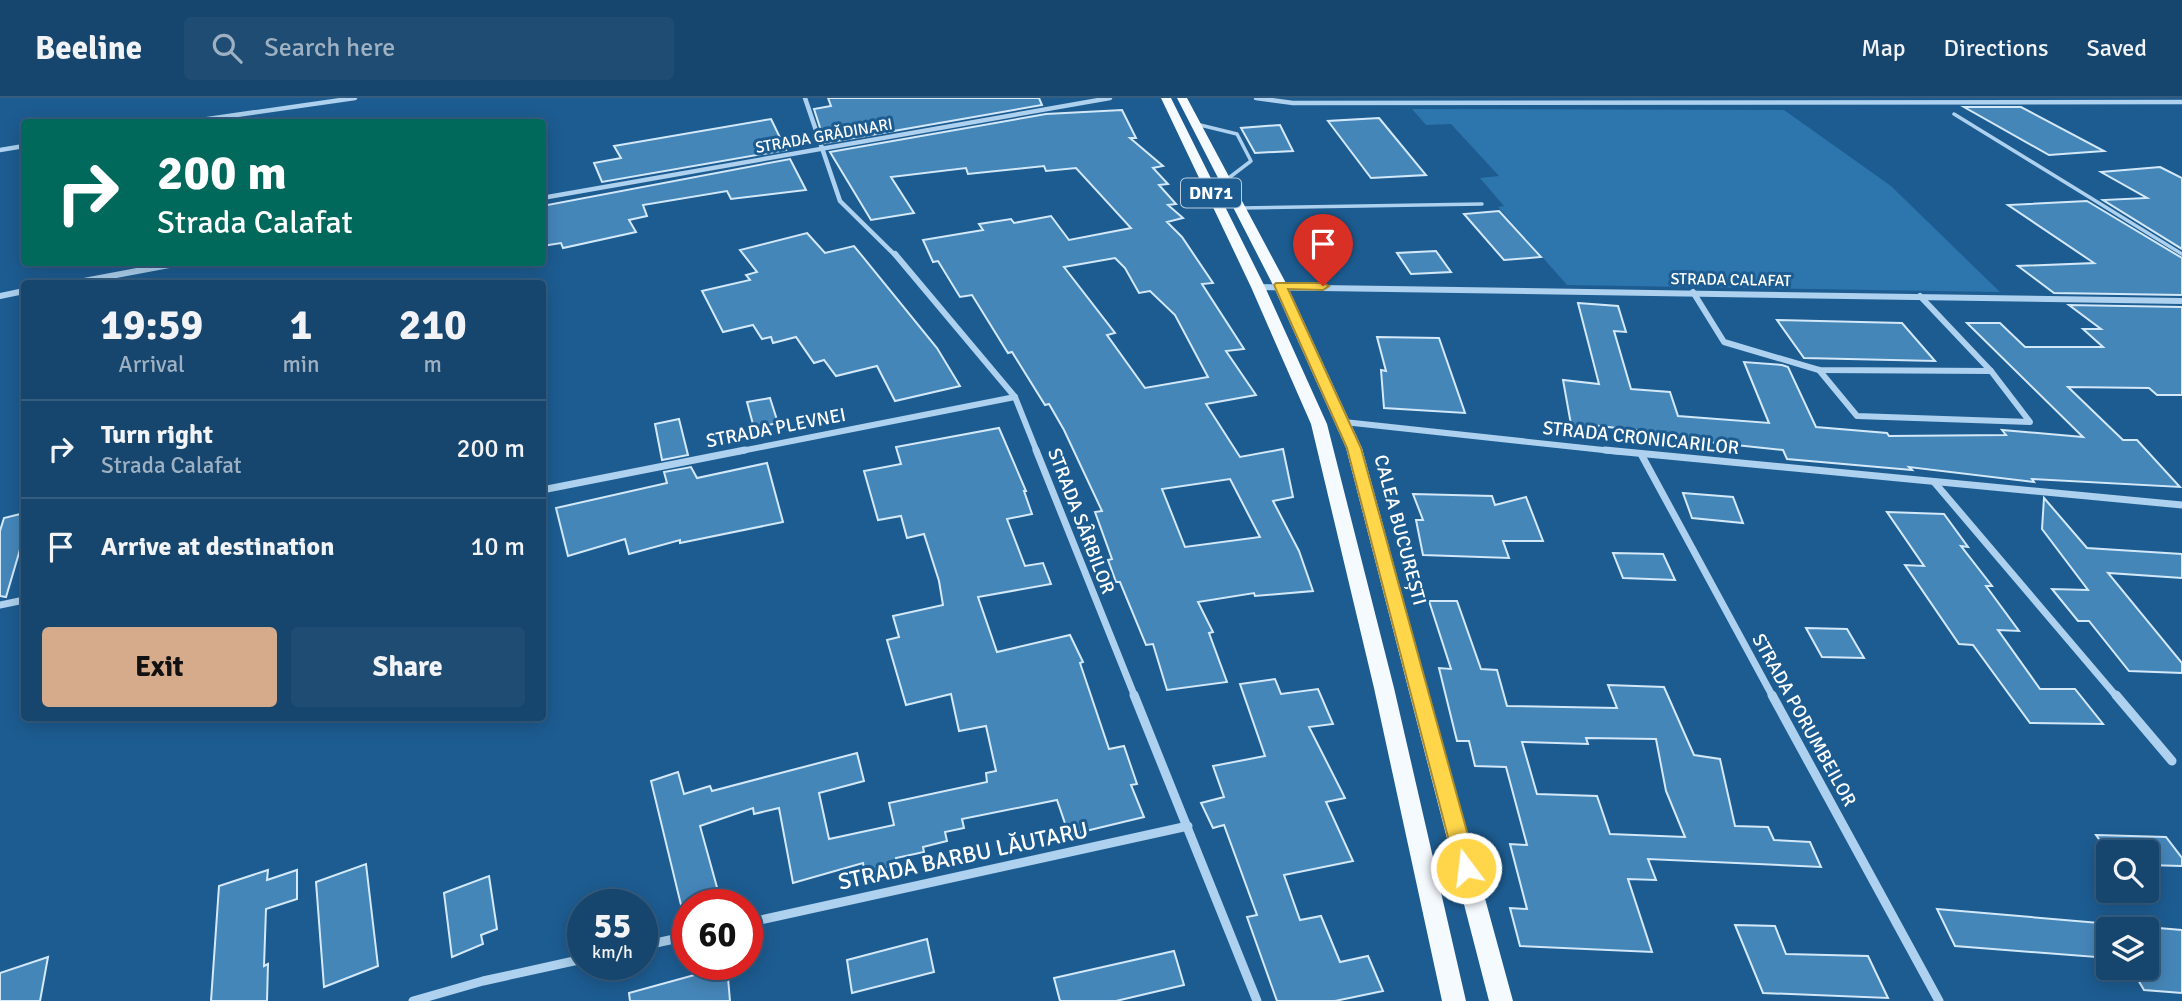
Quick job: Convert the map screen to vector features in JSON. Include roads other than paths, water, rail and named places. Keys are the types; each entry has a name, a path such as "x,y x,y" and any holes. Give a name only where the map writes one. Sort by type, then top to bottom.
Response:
{"main road":[{"name":"DN71","path":"1166,98 1258,287 1319,424 1384,688 1454,1001"},
{"name":"CALEA BUCUREȘTI","path":"1182,98 1280,285 1344,422 1366,487 1501,1001"},
{"path":"1319,424 1344,422"}],"street":[{"path":"208,119 355,98"},
{"name":"STRADA SÂRBILOR","path":"805,98 841,201 849,213 889,247 1015,397 1257,1001"},
{"name":"STRADA GRĂDINARI","path":"546,197 1110,98"},
{"path":"1256,98 1293,103 2182,102"},
{"path":"0,150 21,146"},
{"path":"89,280 164,266"},
{"name":"STRADA CALAFAT","path":"1258,287 1280,285 2182,301"},
{"path":"0,296 21,292"},
{"path":"1693,292 1724,342 1819,370 1991,371"},
{"path":"1819,370 1857,416 2030,422 1991,371 1920,296"},
{"name":"STRADA PLEVNEI","path":"546,489 1015,397"},
{"name":"STRADA CRONICARILOR","path":"1344,422 1640,454 2182,505"},
{"name":"STRADA PORUMBEILOR","path":"1640,454 1939,1001"},
{"path":"1935,483 2172,761"},
{"path":"0,605 21,601"},
{"name":"STRADA BARBU LĂUTARU","path":"763,919 1188,826"},
{"path":"413,1001 483,981 567,963"}],"lane":[{"path":"1954,114 2182,254"},
{"path":"1193,122 1237,134 1251,161 1230,177 1229,188"},
{"path":"1240,208 1482,204"}]}
